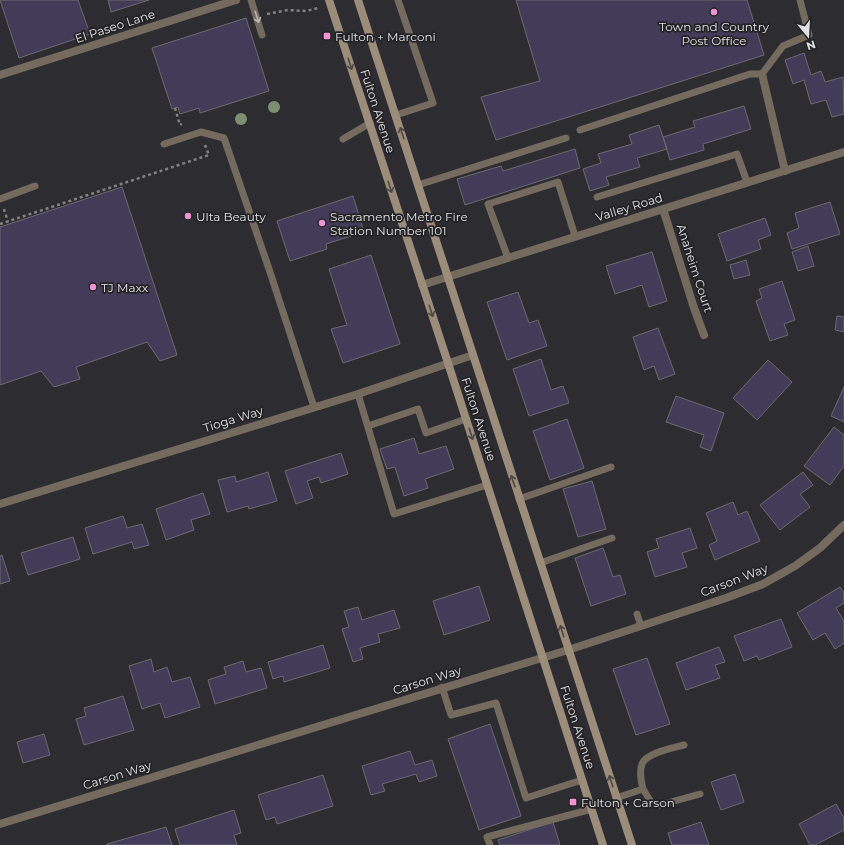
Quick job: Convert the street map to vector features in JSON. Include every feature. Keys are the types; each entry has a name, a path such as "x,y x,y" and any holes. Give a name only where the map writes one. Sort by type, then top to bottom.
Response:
{"main road":[{"name":"Fulton Avenue","path":"329,0 448,363 603,845"},
{"name":"Fulton Avenue","path":"358,0 632,845"}],"street":[{"name":"El Paseo Lane","path":"0,75 236,0"},
{"path":"762,74 785,170"},
{"name":"Valley Road","path":"422,285 844,152"},
{"name":"Anaheim Court","path":"663,209 704,335"},
{"name":"Tioga Way","path":"0,504 358,394 473,355"},
{"name":"Carson Way","path":"0,824 442,687 568,650 726,598 763,584 796,566 820,548 844,526"}],"lane":[{"path":"251,0 262,35"},
{"path":"396,115 433,103 398,0"},
{"path":"580,130 750,74 762,74 783,46 809,35 800,0"},
{"path":"343,139 370,123"},
{"path":"164,144 201,132 224,138 267,262 314,407"},
{"path":"418,185 566,138"},
{"path":"596,197 737,154 747,182"},
{"path":"508,258 488,204 558,182 575,236"},
{"path":"0,199 35,186"},
{"path":"358,394 394,514 487,485"},
{"path":"368,426 418,409 426,433 466,419"},
{"path":"519,499 611,467"},
{"path":"540,563 612,538"},
{"path":"637,614 641,626"},
{"path":"442,687 451,715 496,703 526,798 582,780"},
{"path":"684,744 650,755 642,763 640,773 643,789 651,802 660,805 700,794"},
{"path":"616,798 643,789"},
{"path":"490,845 487,837 592,809"}],"path":[{"path":"257,18 288,10 300,12 318,8"},
{"path":"175,108 180,125 186,123"},
{"path":"0,224 209,155 201,132"}],"building":[{"path":"0,0 78,0 90,34 19,58"},
{"path":"108,0 149,0 111,12"},
{"path":"516,0 747,0 764,55 496,140 481,97 540,81"},
{"path":"246,18 269,91 200,113 199,108 180,114 178,107 172,109 152,48"},
{"path":"804,53 811,75 821,71 825,82 843,77 844,114 832,117 826,100 811,104 804,80 793,84 785,60"},
{"path":"744,106 751,129 703,144 704,150 670,160 663,137 695,127 693,121"},
{"path":"659,125 667,149 637,158 640,167 606,177 609,185 590,191 583,169 601,163 598,154 632,144 629,135"},
{"path":"575,149 580,168 465,205 457,179 501,166 503,171"},
{"path":"122,187 177,355 160,361 147,342 76,367 80,379 54,387 41,371 0,385 0,227"},
{"path":"353,196 364,232 326,244 327,249 290,261 277,221"},
{"path":"830,202 840,234 792,249 787,233 799,228 795,213"},
{"path":"765,218 771,235 758,240 761,249 727,261 718,234"},
{"path":"808,246 814,266 798,271 792,252"},
{"path":"652,252 667,301 649,307 642,285 615,294 606,266"},
{"path":"371,255 400,344 343,363 331,329 347,325 329,269"},
{"path":"746,260 750,275 734,279 730,265"},
{"path":"782,281 795,320 784,324 788,335 770,341 756,301 762,298 759,289"},
{"path":"518,292 529,323 538,320 547,346 507,360 487,302"},
{"path":"837,316 844,317 844,332 835,330"},
{"path":"658,328 675,374 659,380 654,366 644,370 633,337"},
{"path":"541,359 551,390 563,386 569,403 529,416 513,369"},
{"path":"768,360 792,382 757,420 733,398"},
{"path":"844,387 844,422 831,416"},
{"path":"676,396 724,413 711,451 700,447 704,435 666,422"},
{"path":"567,419 584,468 550,480 533,431"},
{"path":"834,427 844,435 844,466 830,485 804,466"},
{"path":"414,438 419,454 446,446 454,469 425,479 428,488 404,496 395,467 387,469 380,449"},
{"path":"341,453 348,474 321,483 319,477 307,481 313,498 296,504 285,471"},
{"path":"268,472 277,501 249,509 248,506 227,512 218,480 235,476 236,482"},
{"path":"803,472 813,485 800,494 810,507 780,530 760,505"},
{"path":"592,481 606,529 578,537 563,489"},
{"path":"203,493 210,514 191,520 194,530 166,540 156,509"},
{"path":"733,502 738,515 747,511 760,541 715,560 709,545 717,541 706,513"},
{"path":"123,516 127,528 142,524 149,545 134,549 132,542 93,554 85,528"},
{"path":"690,528 697,548 682,553 687,567 655,577 647,552 659,548 656,539"},
{"path":"73,537 80,559 28,575 21,553"},
{"path":"603,548 613,577 620,575 626,594 591,606 575,558"},
{"path":"2,555 10,581 0,584 0,556"},
{"path":"479,586 490,620 444,635 433,601"},
{"path":"840,587 844,593 844,603 836,608 844,621 844,643 835,649 825,633 813,640 797,613"},
{"path":"358,607 362,620 394,610 400,628 378,634 380,642 360,648 363,659 353,662 342,629 349,627 344,611"},
{"path":"781,619 792,647 759,660 757,656 744,661 734,636"},
{"path":"323,645 330,668 284,682 283,676 273,679 268,662"},
{"path":"719,647 725,662 715,665 720,678 686,690 676,663"},
{"path":"647,658 670,724 636,735 613,669"},
{"path":"151,659 154,672 167,667 172,682 190,677 200,707 165,718 160,703 142,709 129,666"},
{"path":"243,661 246,672 261,668 267,688 215,704 208,680 226,674 224,667"},
{"path":"123,696 134,730 84,745 76,719 86,716 84,708"},
{"path":"490,724 521,816 479,830 448,739"},
{"path":"44,734 50,755 23,763 17,742"},
{"path":"410,751 415,765 432,760 437,776 419,782 416,774 382,784 385,791 371,795 362,766"},
{"path":"735,774 744,802 721,810 711,782"},
{"path":"323,775 333,806 277,824 275,817 266,820 258,795"},
{"path":"836,804 844,818 844,830 815,845 810,845 799,824"},
{"path":"234,810 241,833 234,835 237,845 180,845 175,829"},
{"path":"553,822 560,845 500,845 498,840"},
{"path":"701,822 709,845 672,845 668,833"},
{"path":"166,827 172,845 107,845 107,844"}],"place":[{"name":"Town and Country Post Office","path":"714,12"},
{"name":"Fulton + Marconi","path":"327,36"},
{"name":"Ulta Beauty","path":"188,216"},
{"name":"Sacramento Metro Fire Station Number 101","path":"322,223"},
{"name":"TJ Maxx","path":"93,287"},
{"name":"Fulton + Carson","path":"573,802"}]}
